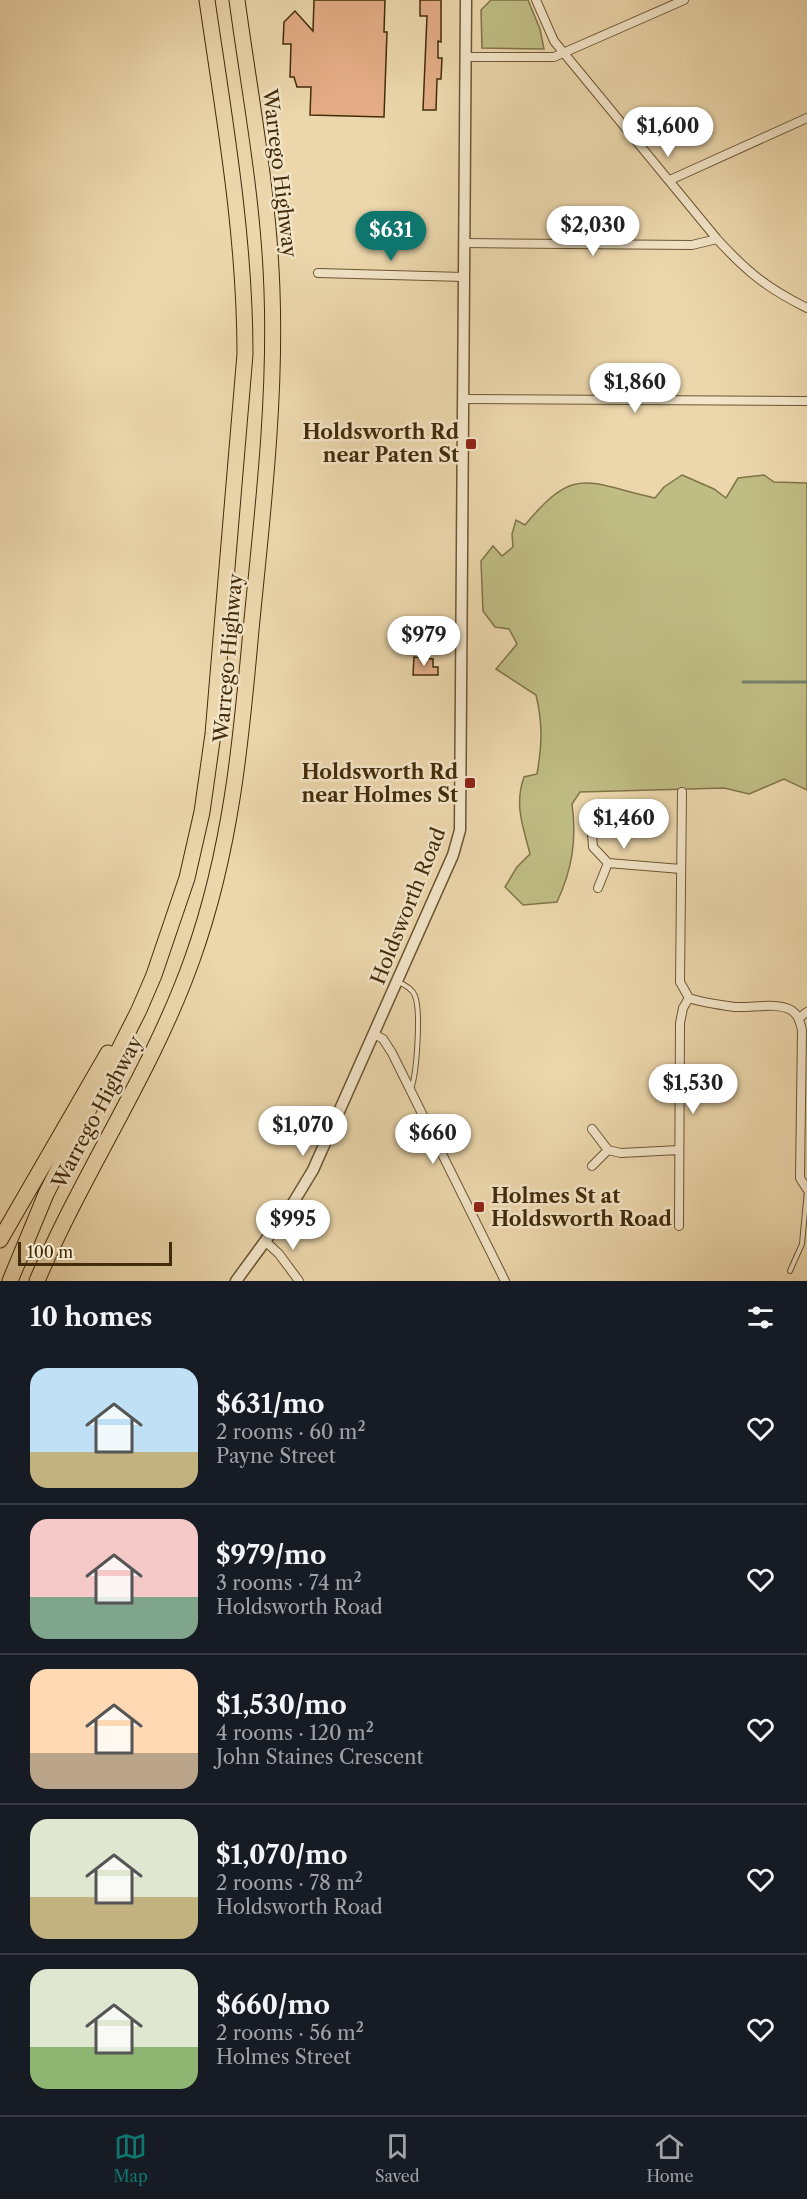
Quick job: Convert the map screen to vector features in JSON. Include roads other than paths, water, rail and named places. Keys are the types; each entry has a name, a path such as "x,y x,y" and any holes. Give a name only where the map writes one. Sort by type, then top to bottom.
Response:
{"highway":[{"name":"Warrego Highway","path":"10,1281 46,1194 125,1039 154,975 187,878 202,812 214,723 241,414 244,354 242,266 207,0"},
{"name":"Warrego Highway","path":"38,1281 71,1207 142,1077 178,996 216,882 236,783 269,431 273,334 270,250 237,0"},
{"path":"0,1240 109,1050 125,1039"}],"street":[{"name":"Holdsworth Road","path":"236,1281 313,1170 453,855 460,823 465,0"},
{"path":"536,0 550,34 564,53 717,239 744,269 770,289 807,308"},
{"path":"465,57 550,58 684,0"},
{"path":"670,180 807,118"},
{"path":"464,243 692,244 717,239"},
{"path":"318,273 464,277"},
{"path":"463,399 807,401"},
{"path":"682,792 680,982 689,998"},
{"path":"591,821 593,847 608,863 681,869"},
{"path":"598,888 608,863"},
{"path":"689,998 736,1006 783,1007 793,1010 799,1018 802,1030 800,1178 807,1190"},
{"path":"679,1226 680,1023 683,1008 689,998"},
{"path":"799,1018 807,1012"},
{"path":"374,1034 388,1046 505,1281"},
{"path":"592,1129 608,1150 621,1153 679,1150"},
{"path":"592,1166 608,1150"},
{"path":"265,1241 279,1254 299,1281"}],"lane":[{"path":"397,981 412,990 416,1001 417,1069 411,1090"},
{"path":"790,1271 802,1244 807,1190"}],"waterway":[{"path":"743,682 807,682"}],"place":[{"name":"Holdsworth Rd near Paten St","path":"471,444"},
{"name":"Holdsworth Rd near Holmes St","path":"470,783"},
{"name":"Holmes St at Holdsworth Road","path":"479,1207"}]}
